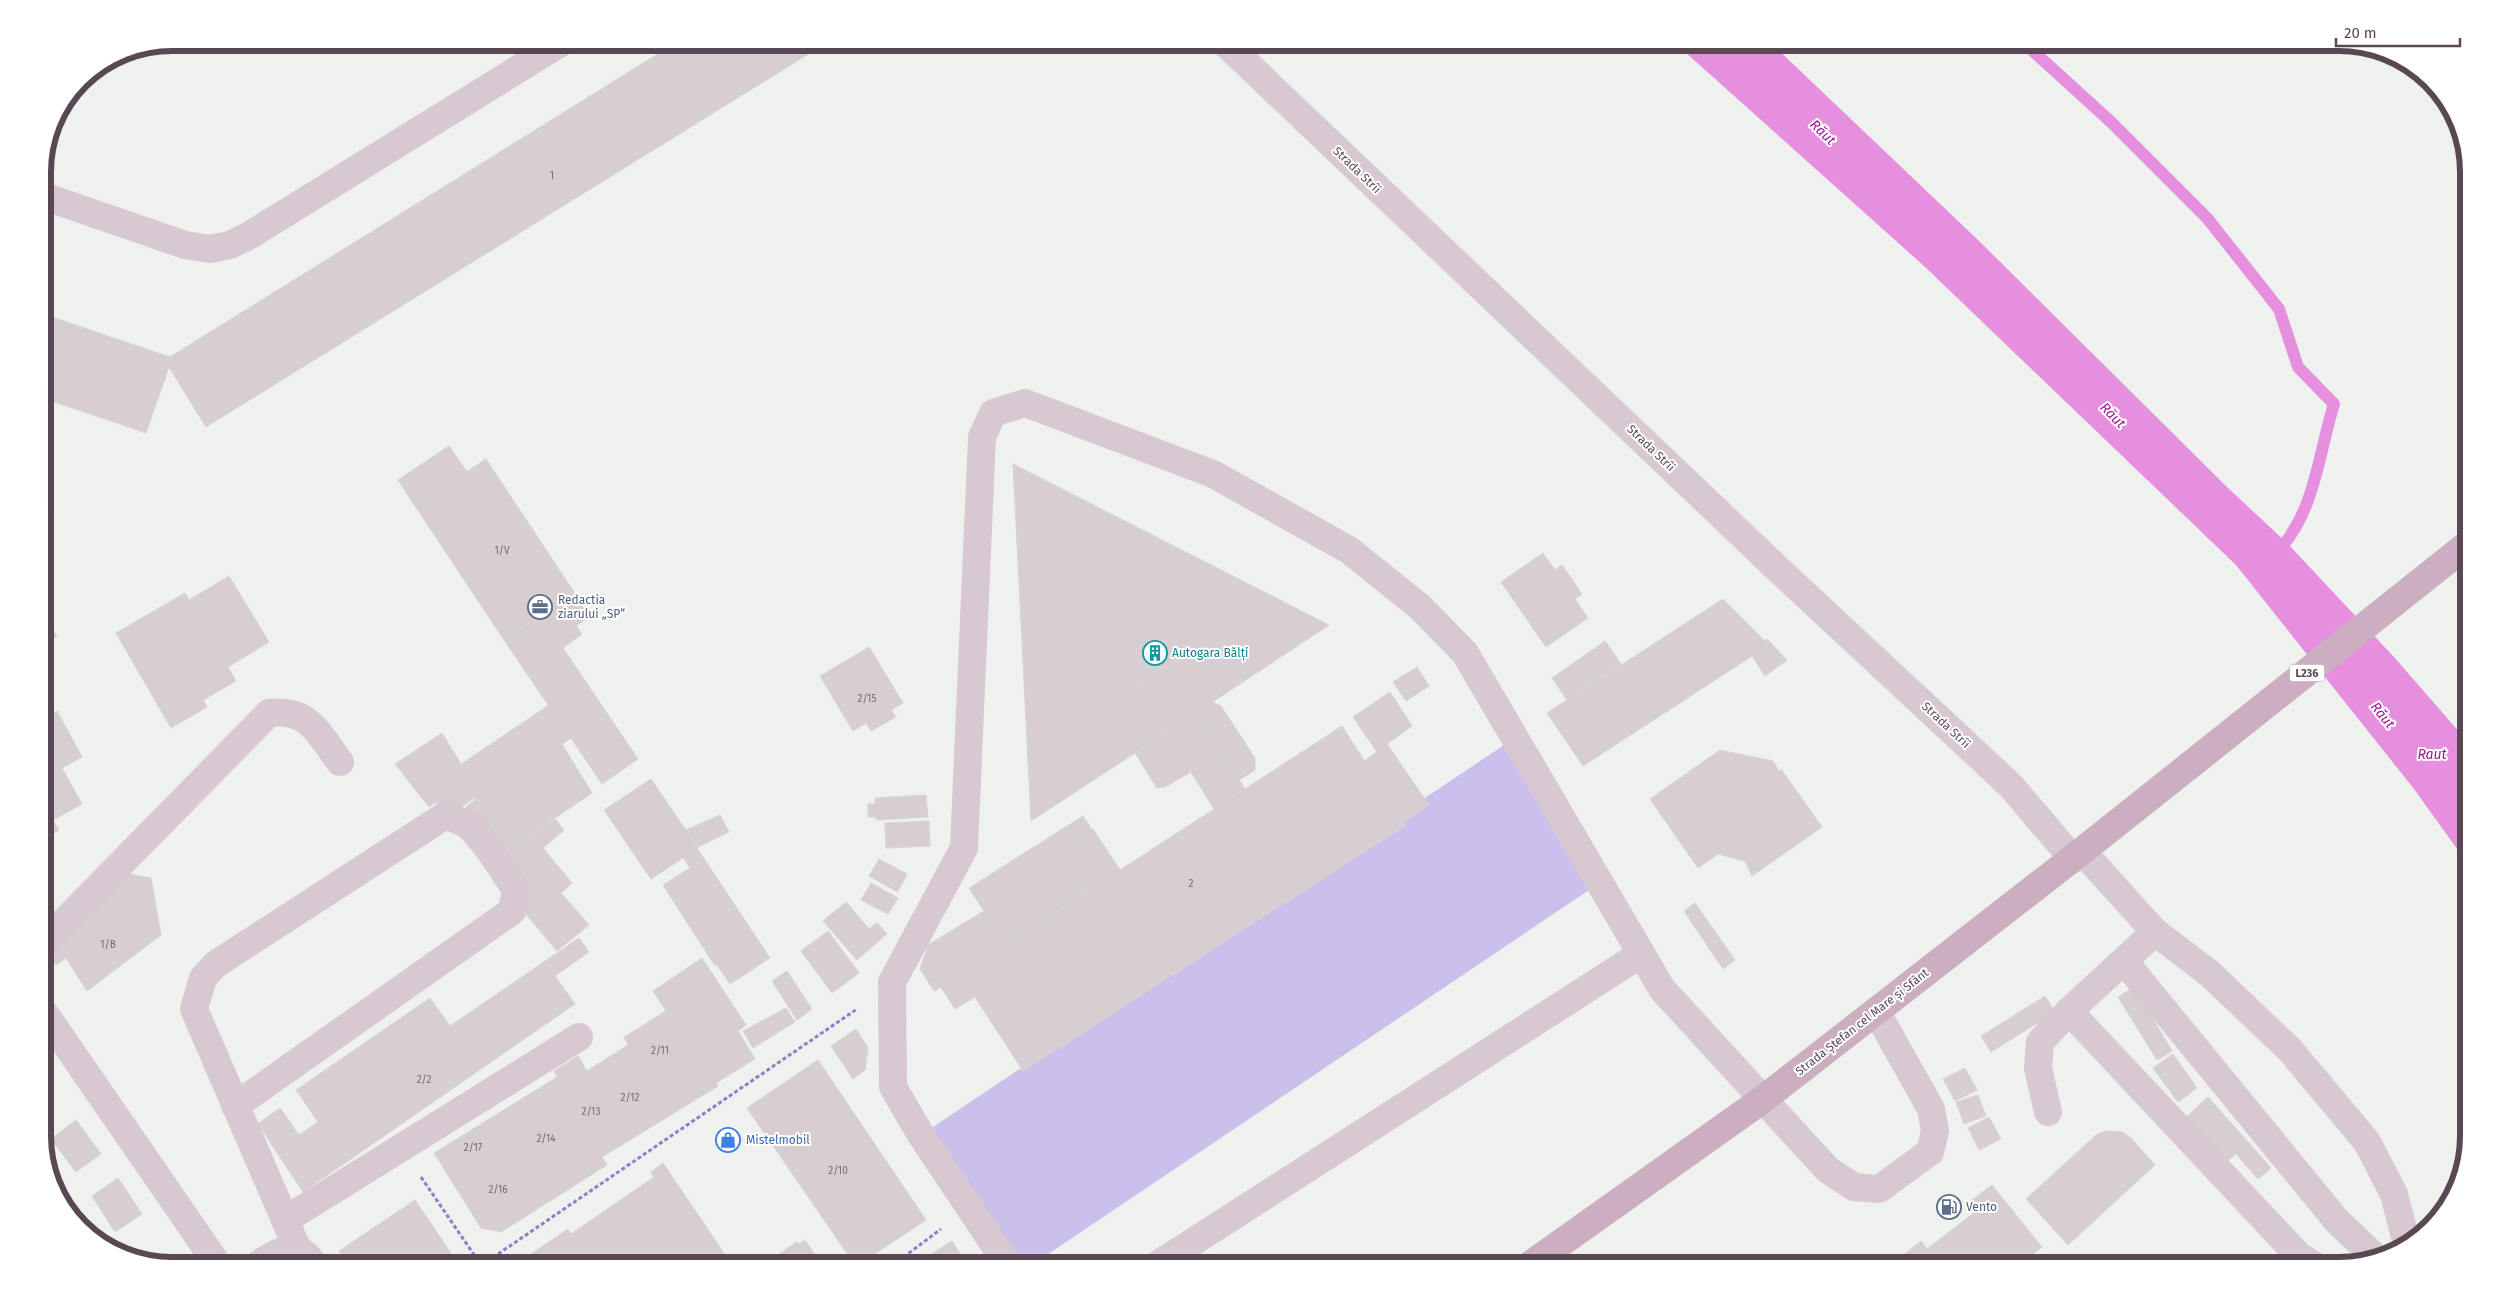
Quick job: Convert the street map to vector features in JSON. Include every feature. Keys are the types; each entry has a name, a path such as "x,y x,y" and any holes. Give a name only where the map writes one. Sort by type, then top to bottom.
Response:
{"main road":[{"name":"Strada Ștefan cel Mare și Sfânt","path":"1543,1257 1762,1100 2078,855 2459,551"}],"street":[{"path":"52,199 185,245 210,249 230,245 250,235 546,52"},
{"name":"Strada Strîi","path":"1234,52 1767,559 2010,786 2155,932 2209,973 2290,1050 2367,1142 2394,1194 2405,1237"},
{"path":"1002,1257 921,1134 893,1087 892,982 964,848 982,437 993,413 1025,403 1214,474 1349,550 1420,607 1465,653 1662,989 1828,1170 1854,1187 1879,1189 1930,1152 1935,1131 1931,1109 1876,1011"},
{"path":"52,934 269,713 286,711 303,717 340,762"},
{"path":"236,1106 512,911 516,890 475,828 446,815 216,964 203,978 194,1009 285,1220 305,1257"},
{"path":"2048,1112 2038,1068 2040,1042 2069,1011 2155,932"},
{"path":"1171,1257 1641,954"},
{"path":"2124,961 2337,1221 2371,1253"},
{"path":"2069,1011 2300,1257"},
{"path":"52,1024 212,1257"},
{"path":"285,1220 579,1038"},
{"path":"271,1257 281,1251 302,1257"}],"path":[{"path":"495,1257 854,1011 892,982"},
{"path":"401,1148 476,1257"},
{"path":"905,1257 970,1208"}],"shaded area":[{"path":"1519,735 1601,882 1044,1257 1003,1257 921,1135"}],"water":[{"name":"Raut","path":"1684,51 1780,51 1977,239 2228,488 2287,543 2394,657 2460,732 2460,852 2414,789 2236,565 1924,266"}],"building":[{"path":"661,52 812,52 206,427 169,367 146,433 52,401 52,317 170,357"},
{"path":"449,446 467,472 415,506 398,480"},
{"path":"486,459 574,592 504,640 415,506"},
{"name":"Autogara Bălți","path":"1013,464 1329,625 1196,713 1166,666 1136,684 1167,732 1031,821"},
{"path":"1543,553 1555,570 1562,565 1582,594 1575,599 1588,618 1546,647 1501,582"},
{"path":"229,576 269,642 228,667 189,600"},
{"path":"185,593 236,681 203,700 207,707 171,728 116,633"},
{"path":"573,593 589,617 576,626 582,634 563,648 638,759 602,784 504,640"},
{"path":"1723,599 1769,645 1583,766 1547,713"},
{"path":"52,630 57,636 52,640"},
{"path":"1767,639 1787,660 1765,676 1752,656 1769,645 1765,641"},
{"path":"1605,641 1621,664 1567,700 1552,678"},
{"path":"869,647 903,703 891,710 896,717 871,731 866,723 853,731 820,676"},
{"path":"1166,666 1245,789 1214,809 1136,684"},
{"path":"1417,667 1429,686 1406,701 1393,682"},
{"path":"1390,692 1412,726 1387,744 1429,805 1404,822 1364,761 1377,752 1353,717"},
{"path":"1212,702 1221,706 1255,758 1255,770 1239,780 1196,713"},
{"path":"549,705 571,738 562,744 592,793 515,845 476,797 446,817 436,802 429,807 395,764 442,733 461,764"},
{"path":"57,711 82,757 62,768 82,804 53,820 59,830 52,834 52,714"},
{"path":"1342,726 1406,825 1023,1071 960,974 1086,893 1059,851 1093,829 1120,870"},
{"path":"1167,732 1191,772 1165,787 1157,788 1135,753"},
{"path":"1720,750 1773,761 1779,771 1781,769 1822,827 1752,876 1745,861 1718,854 1698,868 1650,799"},
{"path":"651,779 698,848 651,879 604,810"},
{"path":"926,795 928,817 876,820 876,817 868,817 868,804 875,804 875,798"},
{"path":"477,798 515,845 555,819 564,830 543,848 572,883 561,893 589,925 557,951 448,822"},
{"path":"720,815 729,832 698,847 686,830"},
{"path":"1083,816 1092,830 1059,851 1086,893 1006,945 969,888"},
{"path":"929,821 930,846 886,848 885,823"},
{"path":"697,848 770,958 730,984 717,965 715,966 663,885 690,868 683,857"},
{"path":"879,859 907,874 898,892 869,876"},
{"path":"124,873 151,878 161,935 87,991 66,958 56,965 52,958 52,945 92,914 88,908"},
{"path":"871,883 898,898 888,914 861,900"},
{"path":"846,902 869,929 877,923 887,934 857,960 823,921"},
{"path":"1695,903 1735,960 1723,969 1684,911"},
{"path":"984,911 1006,945 960,974 975,997 955,1009 941,987 934,991 920,969 928,945"},
{"path":"828,931 859,973 832,993 801,951"},
{"path":"579,938 589,952 555,976 575,1004 303,1192 258,1124 280,1108 299,1135 318,1122 296,1090 430,998 450,1026"},
{"path":"702,958 746,1025 738,1031 755,1059 716,1083 718,1086 602,1157 607,1165 501,1232 481,1228 434,1153 557,1077 554,1071 578,1056 587,1071 628,1045 624,1037 666,1011 653,991"},
{"path":"787,971 812,1009 797,1020 772,981"},
{"path":"2134,987 2172,1051 2157,1060 2118,997"},
{"path":"2045,996 2055,1012 1991,1052 1981,1036"},
{"path":"786,1008 795,1022 753,1048 743,1031"},
{"path":"856,1029 868,1048 865,1070 853,1079 831,1046"},
{"path":"2173,1054 2197,1088 2178,1102 2153,1068"},
{"path":"818,1060 926,1220 870,1257 849,1257 747,1108"},
{"path":"1965,1068 1977,1090 1955,1101 1943,1079"},
{"path":"1978,1095 1986,1116 1964,1124 1956,1102"},
{"path":"2208,1097 2271,1168 2258,1179 2236,1154 2223,1165 2182,1121"},
{"path":"1989,1117 2001,1139 1979,1150 1968,1128"},
{"path":"76,1120 101,1154 76,1172 52,1138"},
{"path":"2105,1131 2122,1132 2131,1138 2155,1165 2068,1245 2026,1199 2096,1135"},
{"path":"663,1163 727,1257 527,1257 568,1229 571,1234 654,1177 651,1172"},
{"path":"118,1178 142,1214 115,1232 92,1196"},
{"path":"1992,1185 2042,1247 2029,1257 1901,1257 1921,1241 1927,1249 1975,1212 1968,1203"},
{"path":"415,1200 454,1257 343,1257 339,1251"},
{"path":"805,1240 817,1257 774,1257 797,1242 799,1244"},
{"path":"952,1241 962,1257 927,1257"}],"waterway":[{"path":"2033,51 2111,122 2207,218 2279,309 2298,367 2334,404 2307,503 2299,521 2275,554"}],"place":[{"name":"Redactia ziarului „SP“","path":"540,607"},
{"name":"Autogara Bălți","path":"1155,653"},
{"name":"Mistelmobil","path":"728,1140"},
{"name":"Vento","path":"1949,1207"}],"water label":[{"name":"Răut","path":"1823,132"},
{"name":"Răut","path":"2113,415"},
{"name":"Răut","path":"2383,715"}]}
